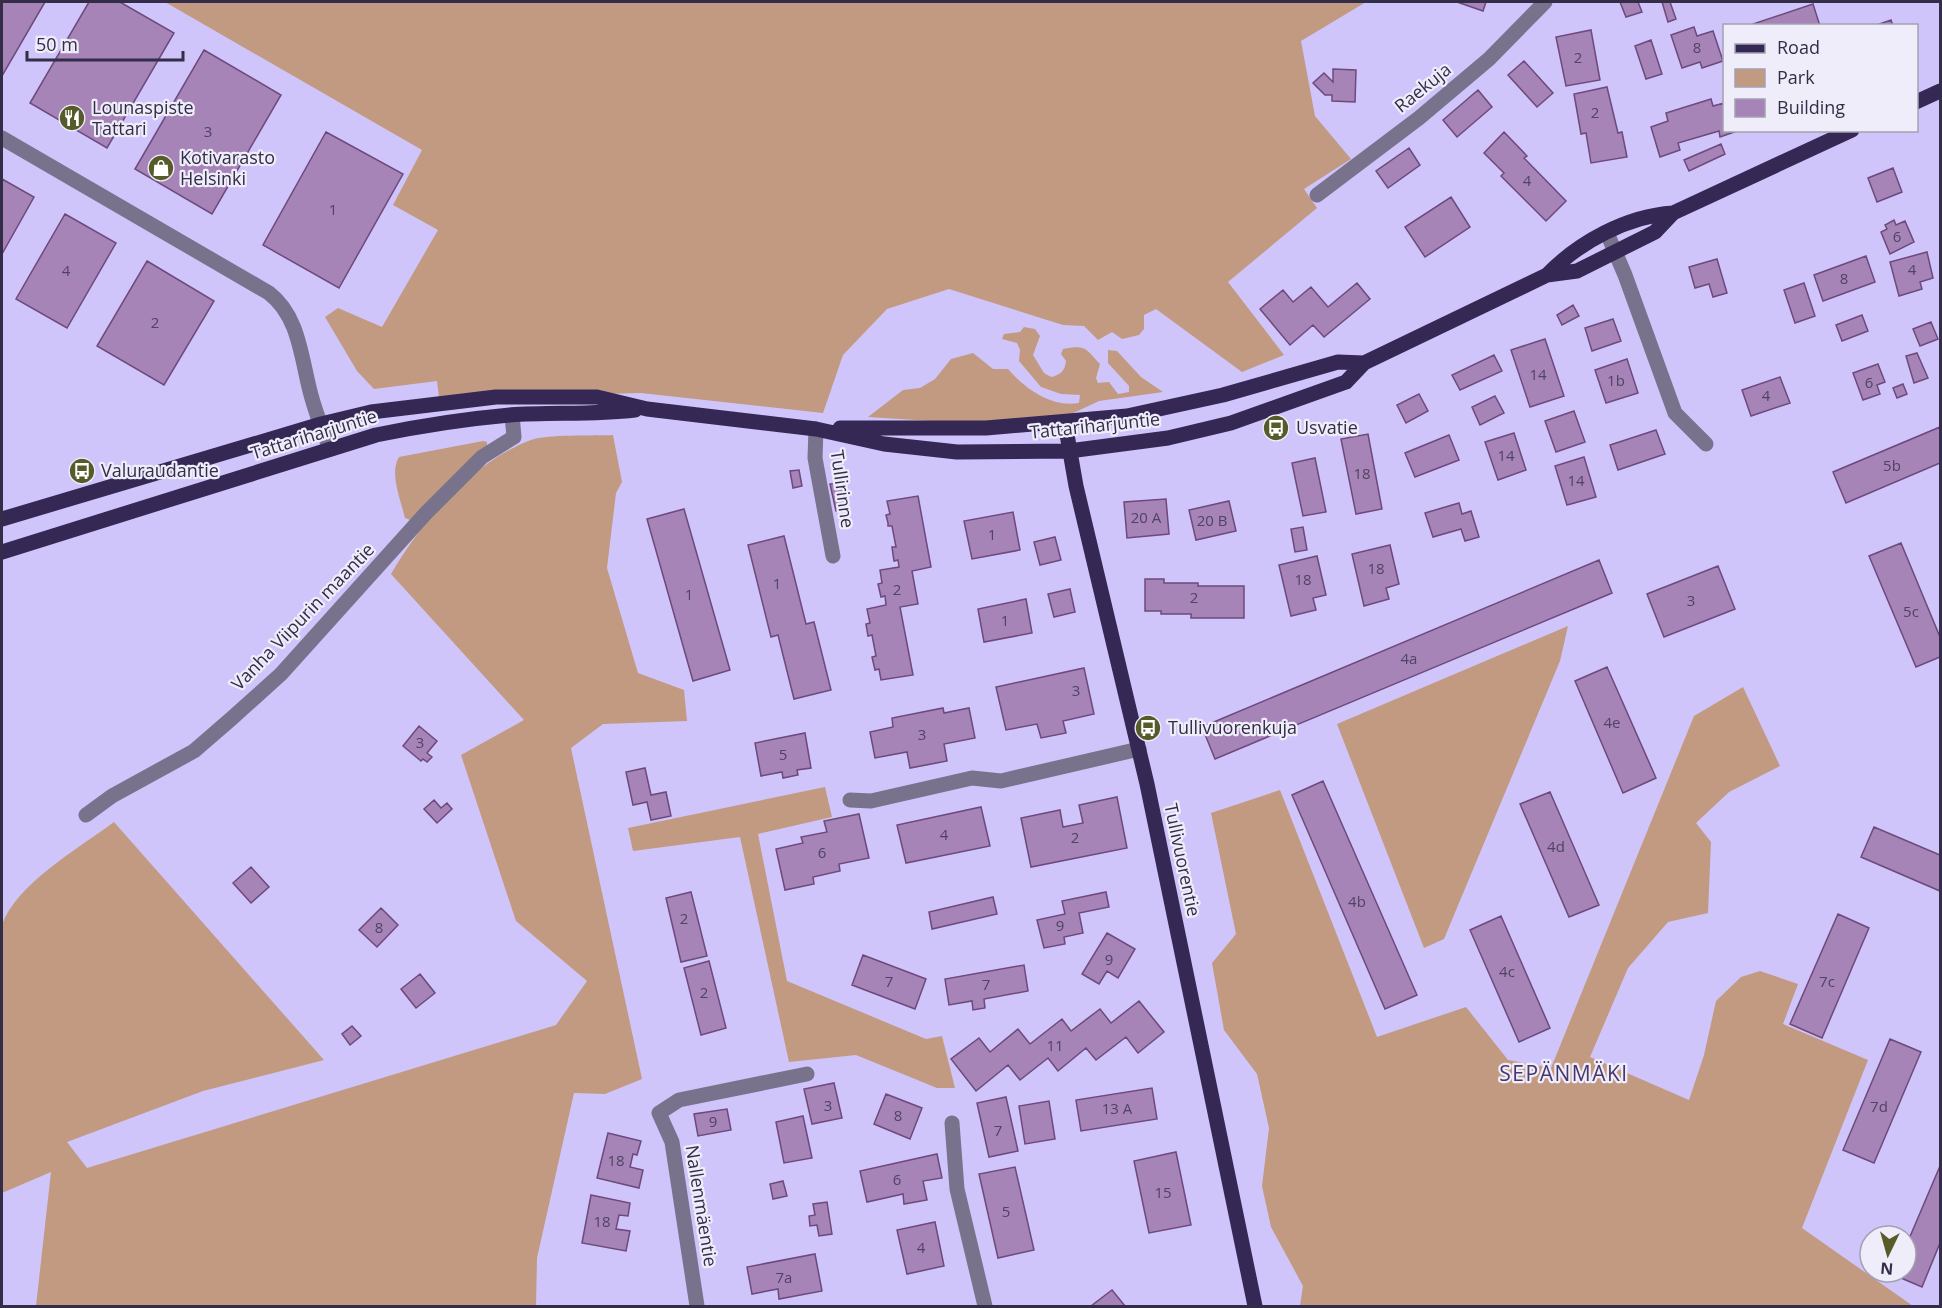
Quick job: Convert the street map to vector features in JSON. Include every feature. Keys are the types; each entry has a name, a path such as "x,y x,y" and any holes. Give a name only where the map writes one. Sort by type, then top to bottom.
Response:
{"main road":[{"path":"1918,102 1941,91"},
{"name":"Tattariharjuntie","path":"1547,275 1568,253 1607,233 1647,215 1673,213 1848,132"},
{"name":"Tattariharjuntie","path":"2,519 321,424 371,412 496,397 597,398 647,409 816,429 884,444 957,452 1069,451 1168,438 1231,423 1346,382 1364,363 1547,275 1577,272 1655,232 1673,213"},
{"name":"Tattariharjuntie","path":"816,429 986,428 1065,423 1170,408 1274,382 1338,362 1364,363"},
{"name":"Tattariharjuntie","path":"2,552 376,435 422,426 512,415 597,415 647,409"},
{"name":"Tullivuorentie","path":"1065,423 1069,451 1139,749 1256,1306"}],"street":[{"name":"Raekuja","path":"1317,195 1419,118 1489,59 1545,2"},
{"path":"2,138 269,293 282,303 298,340 330,449"},
{"path":"1607,233 1675,413 1706,444"},
{"name":"Vanha Viipurin maantie","path":"86,815 112,796 194,751 281,674 434,505 482,457 514,437 512,415"},
{"name":"Tullirinne","path":"816,429 816,467 833,556"},
{"path":"850,800 871,801 972,778 1001,781 1139,749"},
{"name":"Nallenmäentie","path":"697,1306 672,1142 659,1113 679,1100 807,1074"},
{"path":"952,1123 957,1189 985,1306"}],"green space":[{"path":"165,2 1366,2 1301,41 1315,116 1351,159 1304,189 1317,208 1228,282 1284,355 1242,372 1156,309 1144,315 1144,329 1139,335 1122,339 1112,332 1098,340 1084,326 1063,325 949,289 887,309 843,355 823,413 641,393 439,398 437,381 374,389 357,371 325,317 338,308 382,327 438,230 393,205 422,150"},
{"path":"1024,327 1035,329 1040,336 1033,355 1044,373 1051,377 1063,370 1066,361 1061,354 1063,349 1077,347 1088,351 1100,364 1096,378 1098,383 1109,382 1118,394 1129,392 1129,386 1108,363 1108,350 1117,351 1141,377 1163,392 1099,401 1067,416 963,423 868,417 903,390 920,388 935,379 951,359 973,353 993,369 1008,369 1031,390 1049,400 1069,404 1079,403 1080,395 1061,394 1041,387 1019,361 1020,350 1017,343 1002,339 1004,334 1020,332"},
{"path":"613,435 622,482 616,493 607,568 638,673 684,690 687,721 603,724 571,748 642,1079 605,1094 574,1093 537,1258 536,1306 36,1306 51,1172 2,1193 2,925 9,910 34,881 114,822 324,1060 203,1091 67,1142 87,1168 556,1025 587,981 516,921 461,755 524,720 391,574 433,514 451,495 469,478 509,450 538,438"},
{"path":"487,442 487,446 410,520 405,518 395,479 399,457"},
{"path":"1568,626 1560,661 1444,939 1424,948 1337,724"},
{"path":"1743,687 1780,766 1729,792 1696,823 1711,842 1708,913 1668,922 1628,968 1590,1057 1689,1100 1704,1055 1716,1001 1741,977 1760,971 1798,984 1783,1024 1868,1060 1802,1228 1858,1267 1858,1284 1882,1284 1913,1306 1300,1306 1303,1286 1271,1227 1262,1186 1269,1128 1257,1074 1224,1030 1212,963 1236,934 1211,813 1280,790 1377,1037 1466,1007 1508,1060 1551,1068 1694,716"},
{"path":"825,787 832,817 758,834 787,981 926,1039 942,1036 955,1088 937,1088 856,1055 789,1062 740,837 633,851 628,828"}],"building":[{"path":"2,2 45,2 2,76"},
{"path":"89,2 120,2 174,33 107,148 30,103"},
{"path":"1457,2 1486,2 1483,11"},
{"path":"1620,2 1638,2 1642,12 1626,17"},
{"path":"1662,2 1670,2 1676,19 1668,22"},
{"path":"1813,4 1819,24 1753,24"},
{"path":"1891,20 1892,24 1880,24"},
{"path":"1694,27 1697,36 1713,31 1723,61 1702,68 1700,62 1682,68 1671,35"},
{"path":"1591,30 1600,80 1566,86 1556,37"},
{"path":"1651,40 1662,74 1646,79 1635,46"},
{"path":"204,50 281,95 212,214 135,169"},
{"path":"1524,61 1553,93 1537,107 1508,75"},
{"path":"1333,69 1356,70 1355,102 1332,101 1332,95 1325,95 1313,83 1324,73 1333,82"},
{"path":"1607,87 1618,133 1622,132 1627,157 1591,163 1586,133 1581,134 1574,94"},
{"path":"1478,90 1492,107 1457,137 1443,120"},
{"path":"1711,99 1713,106 1723,103 1723,132 1734,132 1720,137 1719,131 1678,143 1680,150 1660,157 1651,127 1668,121 1666,113"},
{"path":"326,132 403,174 339,288 263,245"},
{"path":"1504,132 1527,156 1524,158 1566,201 1546,221 1501,176 1504,173 1484,153"},
{"path":"1721,144 1725,154 1689,171 1684,160"},
{"path":"1409,148 1420,165 1388,188 1376,171"},
{"path":"1893,168 1902,192 1877,202 1868,178"},
{"path":"2,179 34,197 2,254"},
{"path":"1451,197 1470,227 1425,257 1405,227"},
{"path":"65,214 116,243 67,328 16,299"},
{"path":"1894,220 1896,225 1905,221 1914,242 1890,254 1881,232 1887,229 1885,225"},
{"path":"1927,252 1933,278 1920,282 1922,289 1899,296 1890,262"},
{"path":"1866,256 1875,282 1823,301 1814,275"},
{"path":"1717,259 1727,293 1713,297 1709,284 1695,288 1689,267"},
{"path":"147,261 214,301 164,385 97,346"},
{"path":"1357,283 1370,299 1324,337 1313,325 1290,345 1260,309 1283,290 1293,302 1311,287 1328,307"},
{"path":"1804,283 1815,316 1795,323 1784,290"},
{"path":"1573,305 1579,316 1562,325 1557,315"},
{"path":"1862,315 1868,331 1842,341 1836,325"},
{"path":"1613,319 1621,341 1592,351 1585,328"},
{"path":"1931,322 1938,339 1920,346 1913,329"},
{"path":"1545,339 1564,396 1530,407 1511,350"},
{"path":"1917,353 1928,378 1914,383 1906,356"},
{"path":"1494,355 1502,371 1460,390 1452,375"},
{"path":"1627,359 1638,393 1606,403 1595,370"},
{"path":"1878,364 1885,382 1877,385 1880,394 1863,400 1853,373"},
{"path":"1780,377 1790,403 1751,416 1742,390"},
{"path":"1903,384 1907,394 1897,398 1893,388"},
{"path":"1419,394 1428,411 1406,423 1397,405"},
{"path":"1495,396 1504,413 1480,425 1472,407"},
{"path":"1574,411 1585,442 1556,452 1545,421"},
{"path":"1940,427 1940,463 1846,503 1833,472"},
{"path":"1281,428 1283,433 1270,437 1268,432"},
{"path":"1656,430 1665,454 1618,470 1610,445"},
{"path":"1514,433 1526,470 1498,480 1485,442"},
{"path":"1368,434 1382,509 1356,514 1341,439"},
{"path":"1449,435 1459,460 1415,477 1405,453"},
{"path":"1584,457 1596,497 1567,505 1555,466"},
{"path":"1315,458 1326,512 1303,516 1292,463"},
{"path":"799,470 802,486 793,488 790,471"},
{"path":"842,482 848,509 836,511 830,484"},
{"path":"918,496 931,567 912,571 918,604 900,607 913,675 881,680 879,669 875,670 872,657 876,656 872,635 868,636 866,624 870,623 867,609 886,605 885,596 881,597 878,584 882,583 880,570 899,567 898,560 894,561 892,547 896,547 892,526 888,526 886,515 890,514 887,501"},
{"path":"1166,499 1169,534 1127,538 1124,502"},
{"path":"1229,501 1236,531 1196,540 1189,510"},
{"path":"1459,503 1462,514 1471,511 1479,537 1465,541 1461,529 1433,537 1425,513"},
{"path":"684,509 730,670 693,681 647,519"},
{"path":"1013,512 1020,550 972,559 964,521"},
{"path":"1303,527 1307,550 1295,552 1291,529"},
{"path":"784,536 806,624 814,622 831,690 794,699 778,635 771,637 748,545"},
{"path":"1055,537 1061,560 1040,565 1034,542"},
{"path":"1901,543 1940,637 1940,657 1916,667 1869,556"},
{"path":"1390,545 1399,584 1386,588 1389,599 1364,606 1352,554"},
{"path":"1317,556 1326,595 1313,598 1316,610 1291,616 1279,565"},
{"path":"1599,560 1612,593 1215,759 1202,727"},
{"path":"1718,566 1735,609 1664,637 1647,594"},
{"path":"1145,579 1164,579 1164,583 1198,583 1198,586 1244,586 1244,618 1191,618 1191,614 1161,614 1161,611 1145,611"},
{"path":"1070,589 1075,612 1054,617 1048,594"},
{"path":"1026,599 1032,633 984,642 978,609"},
{"path":"1607,667 1656,778 1623,793 1575,681"},
{"path":"1084,668 1094,714 1063,721 1066,733 1041,738 1037,724 1006,730 996,687"},
{"path":"943,708 944,713 969,708 975,738 944,744 947,761 910,768 907,752 875,758 870,732 893,727 892,718"},
{"path":"419,726 437,741 427,753 432,757 427,762 423,759 421,761 403,746"},
{"path":"805,733 811,768 797,770 798,775 783,778 782,772 761,776 755,743"},
{"path":"645,768 651,795 666,792 671,816 651,820 647,802 633,805 626,772"},
{"path":"1323,781 1417,995 1385,1009 1292,795"},
{"path":"1550,792 1599,905 1569,917 1520,804"},
{"path":"1117,797 1127,848 1031,867 1021,818 1060,810 1063,827 1083,823 1079,805"},
{"path":"434,800 441,808 447,803 452,809 437,823 424,809"},
{"path":"981,807 990,846 906,863 897,825"},
{"path":"859,814 869,858 839,864 840,871 813,877 814,884 785,890 776,849 803,843 801,837 827,832 824,821"},
{"path":"1874,827 1940,855 1940,891 1861,857"},
{"path":"251,867 269,887 251,903 233,883"},
{"path":"691,892 707,956 681,962 666,898"},
{"path":"1106,892 1109,907 1079,913 1083,933 1064,937 1065,944 1044,948 1037,920 1065,914 1062,901"},
{"path":"993,897 997,914 932,929 929,912"},
{"path":"381,908 398,925 377,947 359,930"},
{"path":"1838,914 1869,928 1822,1038 1790,1024"},
{"path":"1501,916 1550,1028 1519,1042 1470,930"},
{"path":"1107,933 1135,949 1118,978 1107,971 1099,984 1082,974"},
{"path":"863,955 926,979 915,1009 852,985"},
{"path":"709,961 726,1028 701,1035 684,968"},
{"path":"1024,965 1028,991 984,999 985,1008 973,1010 972,1001 949,1005 945,979"},
{"path":"420,974 435,993 416,1008 401,989"},
{"path":"1139,1001 1164,1032 1138,1053 1126,1037 1096,1060 1086,1048 1058,1071 1048,1058 1020,1080 1008,1065 976,1091 951,1059 979,1038 990,1052 1018,1029 1030,1044 1062,1019 1071,1031 1100,1009 1111,1023"},
{"path":"352,1026 361,1036 350,1045 342,1034"},
{"path":"1890,1039 1921,1052 1874,1163 1843,1150"},
{"path":"834,1083 842,1118 812,1124 804,1089"},
{"path":"1152,1088 1157,1119 1081,1131 1076,1100"},
{"path":"886,1094 922,1108 910,1139 874,1124"},
{"path":"1006,1097 1018,1151 989,1157 977,1103"},
{"path":"1049,1101 1055,1139 1025,1144 1019,1106"},
{"path":"727,1109 731,1130 698,1136 694,1114"},
{"path":"803,1116 812,1158 784,1163 776,1122"},
{"path":"608,1133 641,1141 637,1155 633,1154 630,1167 643,1170 639,1188 597,1178"},
{"path":"1176,1152 1191,1225 1149,1233 1134,1161"},
{"path":"937,1154 942,1178 923,1181 927,1200 904,1204 903,1194 867,1202 860,1171"},
{"path":"1940,1166 1940,1243 1922,1287 1915,1284 1918,1284 1918,1224 1915,1224"},
{"path":"1015,1167 1034,1250 998,1258 979,1174"},
{"path":"783,1181 787,1196 773,1199 770,1184"},
{"path":"591,1195 630,1203 628,1216 619,1215 616,1229 630,1231 626,1251 582,1243"},
{"path":"827,1202 832,1234 819,1236 817,1225 810,1226 809,1216 815,1215 813,1204"},
{"path":"935,1222 944,1266 907,1274 897,1230"},
{"path":"815,1254 822,1291 779,1299 778,1289 752,1294 747,1267"},
{"path":"1112,1290 1125,1306 1091,1306"}],"place":[{"name":"Lounaspiste Tattari","path":"72,118"},
{"name":"Kotivarasto Helsinki","path":"161,168"},
{"name":"Usvatie","path":"1276,428"},
{"name":"Valuraudantie","path":"82,471"},
{"name":"Tullivuorenkuja","path":"1148,728"}],"district":[{"name":"SEPÄNMÄKI","path":"1564,1074"}]}
